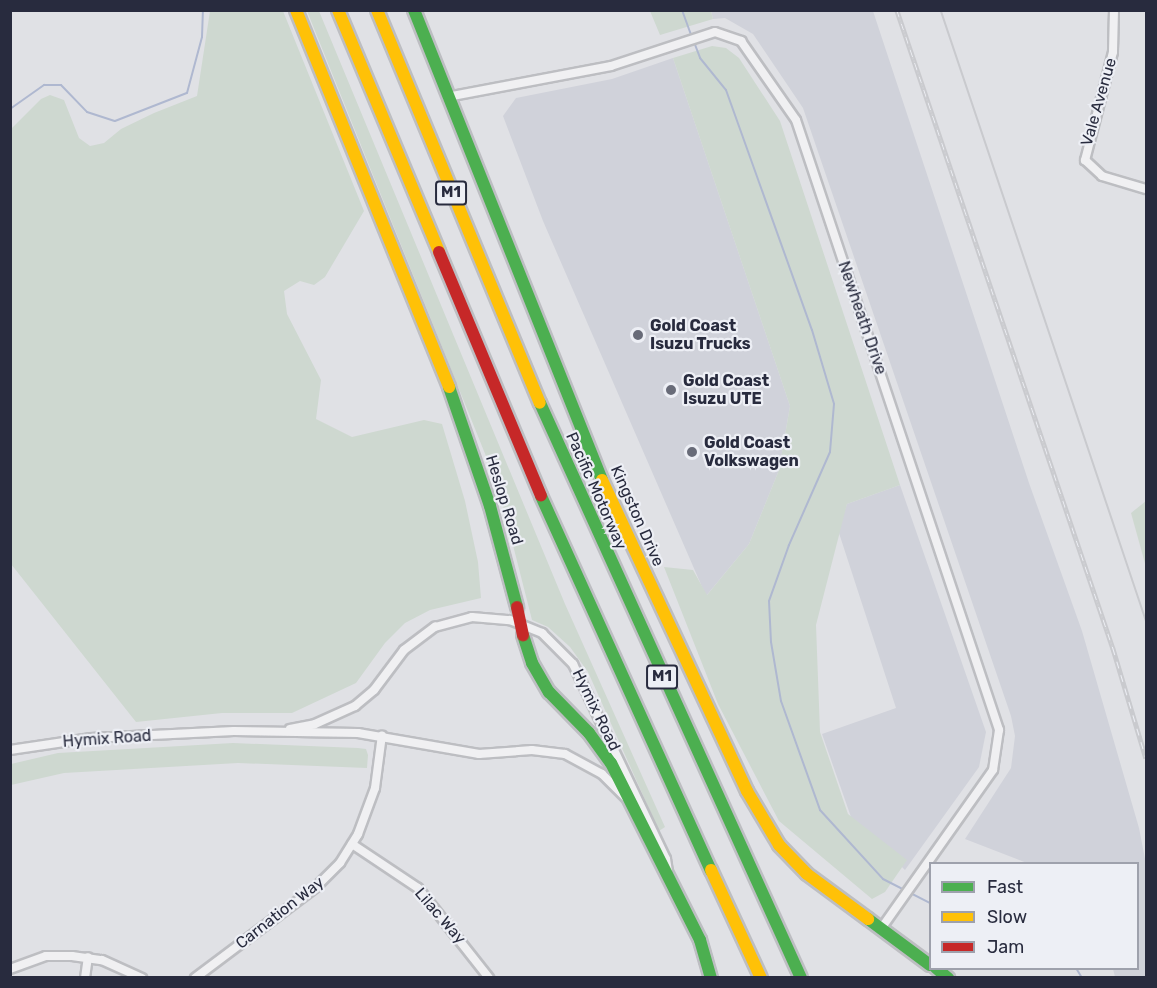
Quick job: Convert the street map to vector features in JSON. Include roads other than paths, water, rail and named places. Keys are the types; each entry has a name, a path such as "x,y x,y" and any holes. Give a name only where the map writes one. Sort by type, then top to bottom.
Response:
{"main road":[{"name":"Heslop Road","path":"296,10 453,397 490,506 523,635 540,679 600,746 700,940 711,978"},
{"name":"M1","path":"338,10 558,537 760,976"},
{"name":"Pacific Motorway","path":"377,10 562,457 801,978"},
{"name":"Kingston Drive","path":"414,10 600,476 747,790 778,845 807,874 929,964"}],"street":[{"name":"Vale Avenue","path":"1114,10 1113,52 1085,160 1102,176 1146,189"},
{"name":"Newheath Drive","path":"447,97 611,66 705,34 724,33 741,41 796,120 999,730 993,770 881,929"},
{"name":"Hymix Road","path":"275,731 315,724 355,706 374,690 404,650 441,625 494,616 520,624 552,641 582,679 666,859 670,882"},
{"name":"Hymix Road","path":"10,750 91,738 275,731 382,735 479,754 532,750 565,754 602,774 628,801"},
{"name":"Carnation Way","path":"195,978 316,887 340,863 352,844 375,788 382,735"},
{"name":"Lilac Way","path":"352,844 418,888 489,978"},
{"path":"10,969 46,956 88,957 120,966 142,978"},
{"path":"85,978 88,957"}],"waterway":[{"path":"10,109 44,85 61,85 87,112 115,121 187,93 202,37 203,10"},
{"path":"682,10 692,37"},
{"path":"694,42 700,58 726,90 812,330 834,404 830,452 789,545 769,601 771,642 781,701 820,810 883,879 929,902"},
{"path":"1077,970 1082,978"}],"tram line":[{"path":"941,10 1146,620"}],"railway":[{"path":"897,10 1113,648 1146,758"}],"place":[{"name":"Gold Coast Isuzu Trucks","path":"638,335"},
{"name":"Gold Coast Isuzu UTE","path":"671,390"},
{"name":"Gold Coast Volkswagen","path":"692,452"}]}
